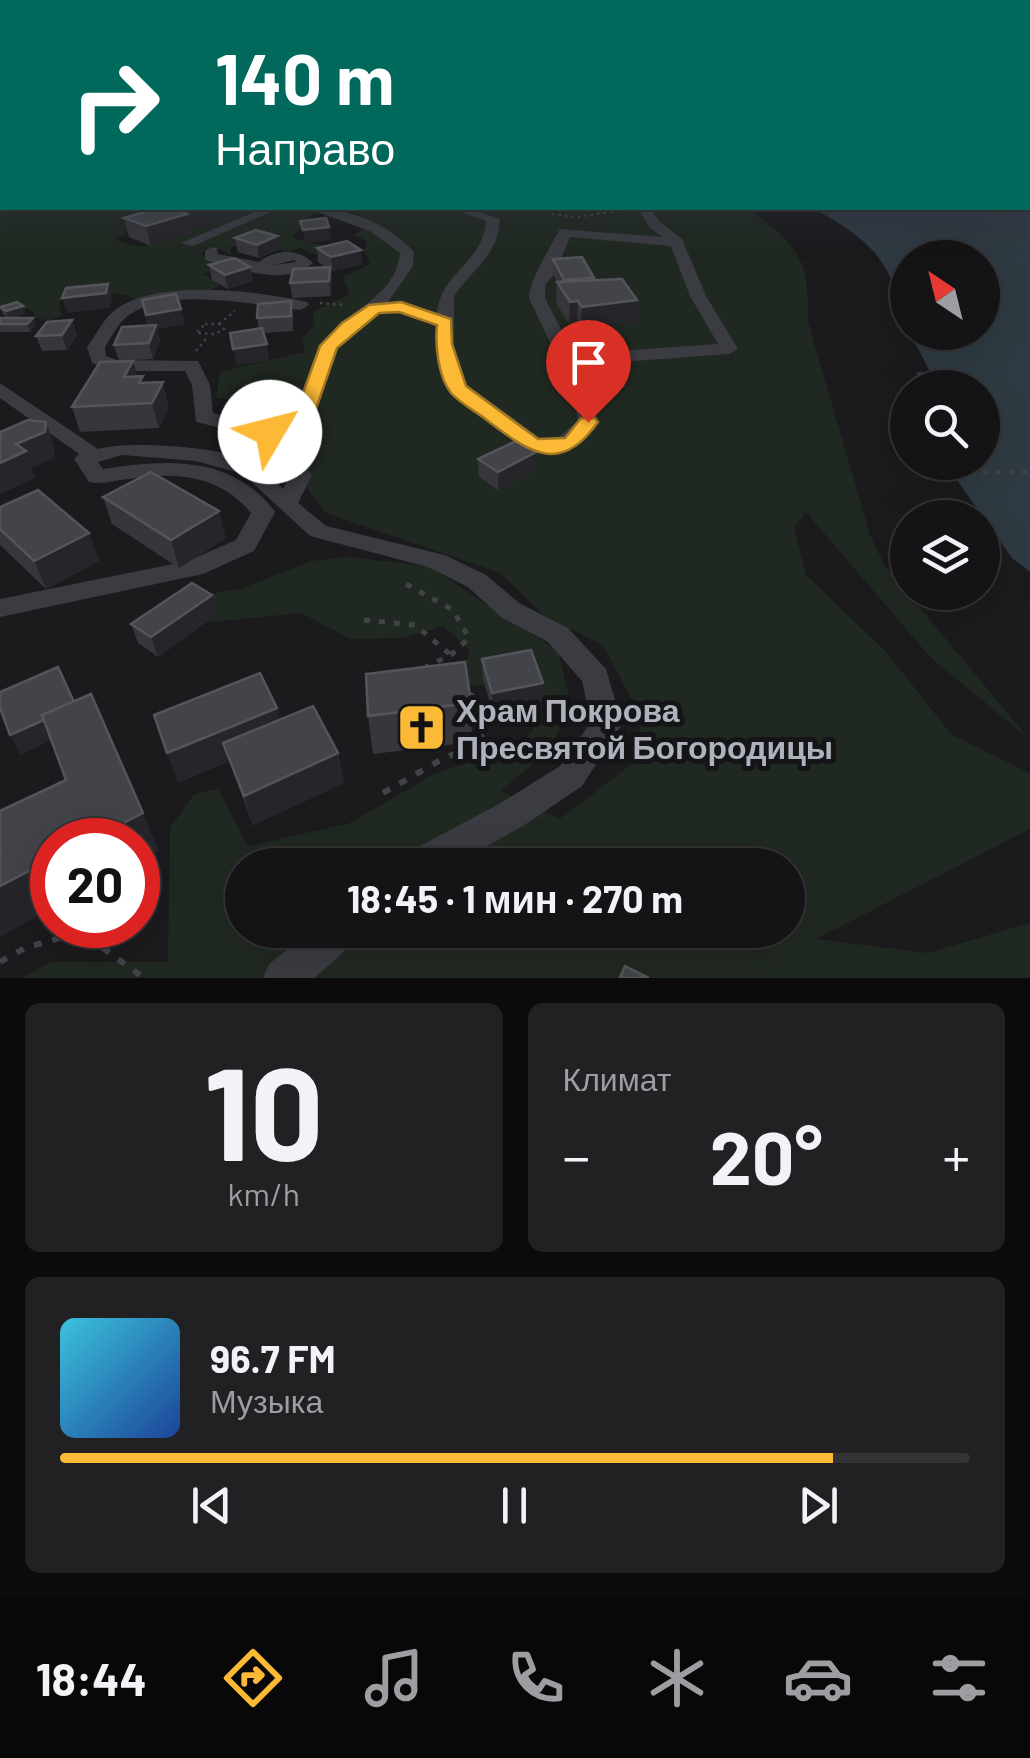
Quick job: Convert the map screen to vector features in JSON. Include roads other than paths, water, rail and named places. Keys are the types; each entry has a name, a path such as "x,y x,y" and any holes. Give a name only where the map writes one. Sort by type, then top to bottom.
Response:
{"lane":[{"path":"188,242 269,210"},
{"path":"270,432 308,408 329,346 374,308 406,266 407,252 395,239 351,217 321,210"},
{"path":"463,210 494,219 492,239 481,258 446,296 444,344 458,388 532,445 555,447 573,442 588,422 584,393 537,298 537,285 565,232 676,242"},
{"path":"566,360 730,348 698,296 676,242 654,224 646,210"},
{"path":"212,251 210,257 268,269 273,277 249,300"},
{"path":"374,308 401,307 446,296"},
{"path":"286,504 300,474 270,432 203,418 201,386 192,366 115,366 98,359 96,347 116,318 146,301 177,297 301,305"},
{"path":"401,307 445,323"},
{"path":"0,389 95,456"},
{"path":"0,608 194,568 245,545 264,512 254,498 210,471 153,468 97,477 85,459 121,449 197,455 251,469 318,531 436,561 477,581 510,610 558,635 596,677 607,724 571,776 512,815 451,848"},
{"path":"284,978 321,948"}],"place":[{"name":"Храм Покрова Пресвятой Богородицы","path":"421,727"}]}
